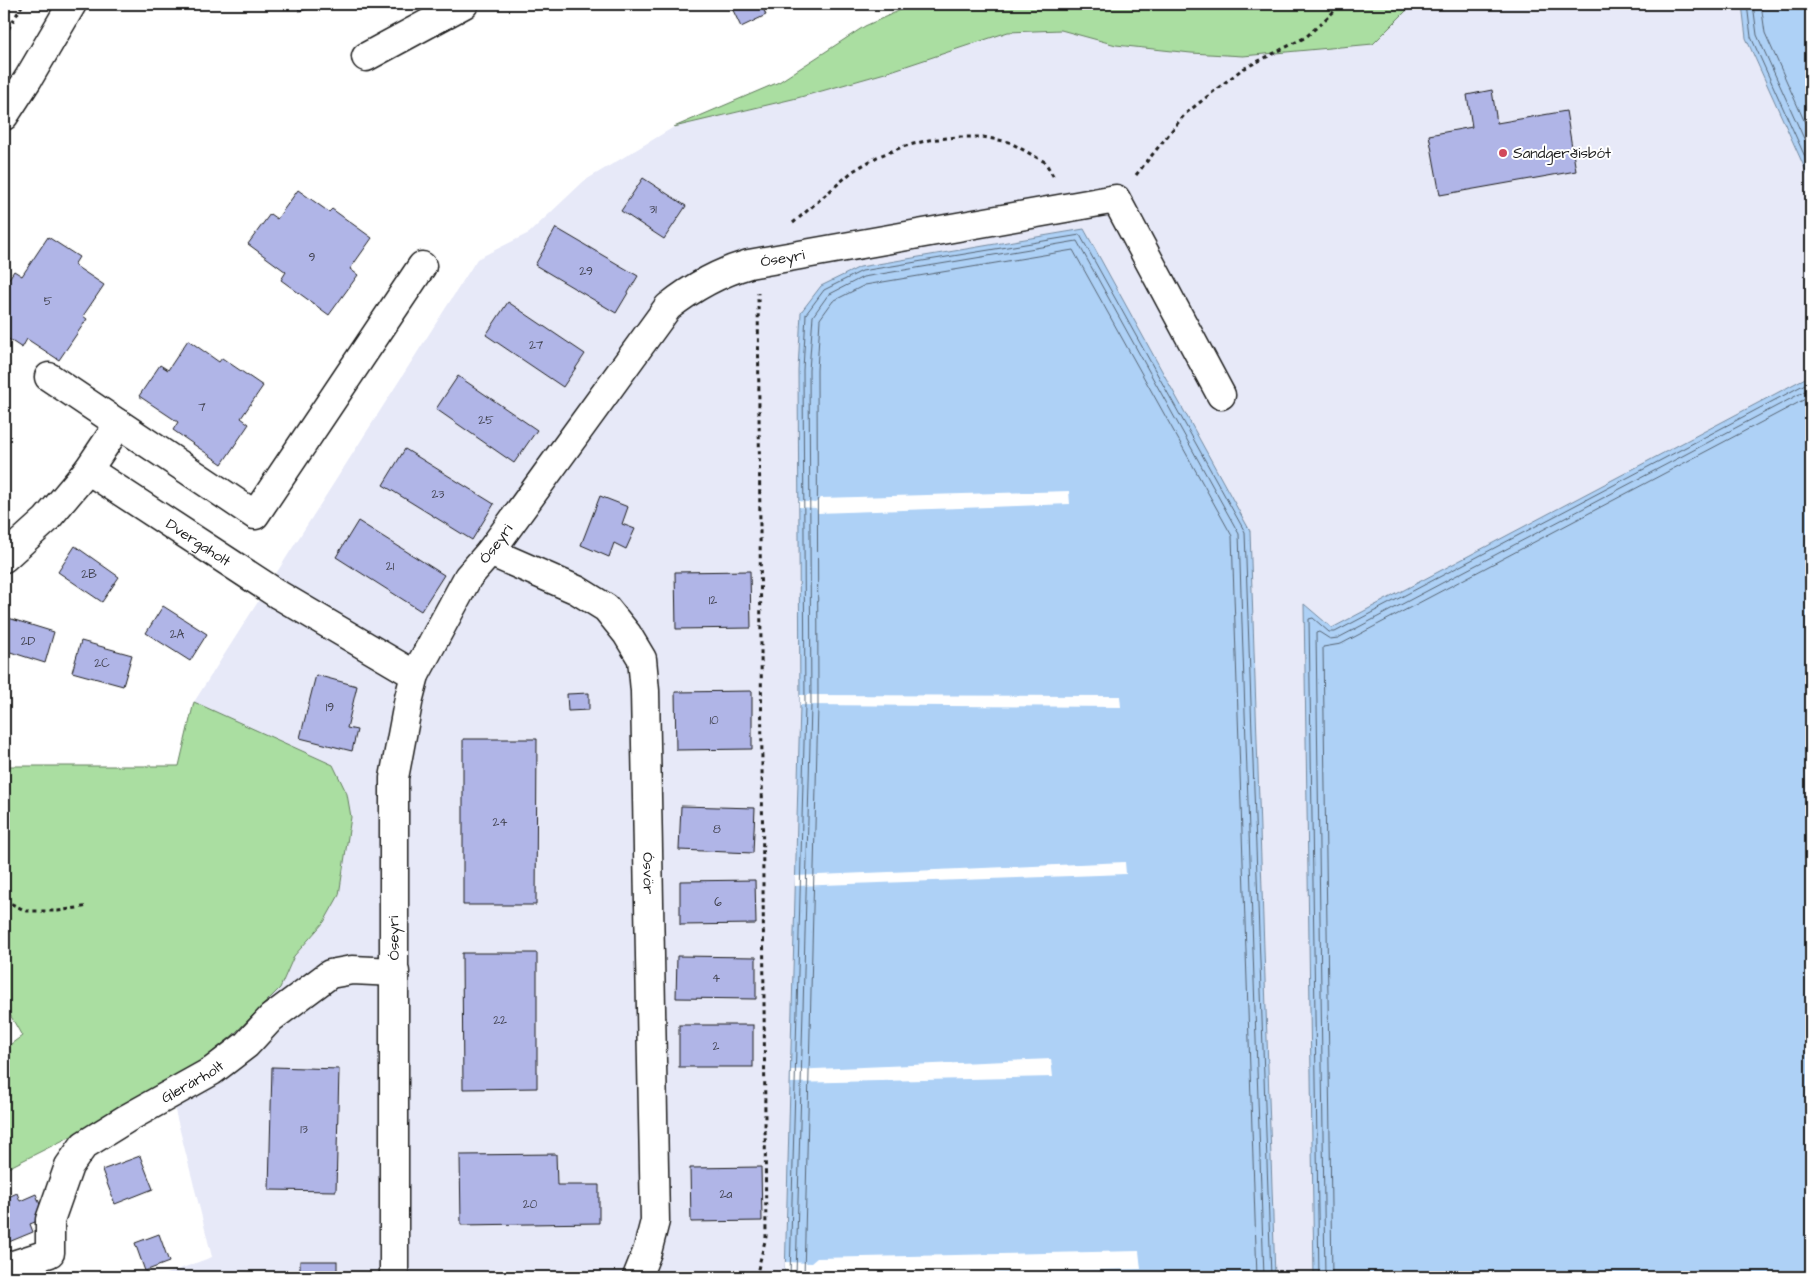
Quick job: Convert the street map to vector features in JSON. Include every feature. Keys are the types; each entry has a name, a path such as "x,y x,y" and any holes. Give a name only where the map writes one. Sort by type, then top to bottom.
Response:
{"street":[{"path":"4,116 72,4"},
{"path":"366,58 464,4"},
{"path":"1116,199 1222,395"},
{"name":"Óseyri","path":"394,1277 394,778 408,698 415,675 468,577 490,552 668,306 690,289 731,269 758,262 1116,199"},
{"path":"48,377 255,515 422,266"},
{"path":"4,558 46,520 88,470 119,424"},
{"name":"Dvergaholt","path":"88,470 279,595 415,675"},
{"name":"Ósvör","path":"490,552 577,590 606,608 642,659 645,691 655,1221 647,1252 637,1277"},
{"name":"Glerárholt","path":"4,1268 50,1253 50,1220 69,1166 84,1145 212,1071 246,1045 271,1018 330,974 352,970 395,972"}],"path":[{"path":"4,36 23,4"},
{"path":"1116,199 1186,114 1241,70 1306,37 1342,4"},
{"path":"790,226 853,171 877,157 911,144 957,137 1009,142 1045,162 1071,207"},
{"path":"756,1277 766,1237 758,262"},
{"path":"4,900 26,911 58,911 89,906"}],"shaded area":[{"path":"1413,4 1742,4 1746,38 1811,182 1811,375 1332,628 1304,604 1314,1277 1275,1277 1250,531 1084,229 860,267 801,312 798,370 800,705 785,1277 158,1277 212,1257 169,1087 232,1036 280,988 294,956 324,922 345,849 351,817 333,765 194,702 477,259 529,233 584,181 674,127 797,98 885,73 1008,32 1061,30 1116,45 1243,56 1373,44"}],"green space":[{"path":"914,4 1413,4 1373,44 1243,56 1116,45 1061,30 1008,32 885,73 797,98 674,127 779,82 865,26"},
{"path":"194,702 333,765 347,794 351,817 339,895 324,922 294,956 280,988 232,1036 169,1087 4,1170 4,1049 22,1036 4,1004 4,766 179,766"}],"water":[{"path":"1742,4 1811,4 1811,182 1746,38"},
{"path":"1084,229 1250,531 1275,1277 785,1277 800,705 798,370 801,312 821,286 860,267"},
{"path":"1811,375 1811,1277 1314,1277 1304,604 1332,628"}],"pier":[{"path":"1069,491 1070,504 818,513 816,508 799,507 799,501 815,503 821,498"},
{"path":"800,695 1120,696 1121,707 800,705"},
{"path":"1125,862 1126,874 795,886 795,876"},
{"path":"1051,1059 1053,1077 791,1083 791,1070"},
{"path":"1139,1251 1141,1269 835,1277 816,1277 810,1273 785,1274 785,1262 811,1263 817,1258"}],"building":[{"path":"298,4 329,4 299,11"},
{"path":"730,4 767,4 762,6 766,15 741,27"},
{"name":"Sandgerðisbót","path":"1492,90 1497,123 1566,111 1576,171 1440,195 1429,135 1472,127 1467,95"},
{"path":"643,178 686,206 664,239 621,211"},
{"path":"298,190 329,212 332,209 372,238 350,269 358,275 329,315 281,280 286,272 248,244 270,214 277,219"},
{"path":"556,228 638,276 616,313 535,265"},
{"path":"48,237 79,257 74,265 104,285 83,316 87,319 59,360 27,339 22,348 4,336 4,286 14,271 22,276"},
{"path":"508,302 585,354 563,387 486,335"},
{"path":"188,340 219,362 222,358 263,386 241,418 249,424 222,464 173,430 178,422 139,396 160,365 168,370"},
{"path":"458,376 537,430 514,463 436,409"},
{"path":"405,449 494,504 472,540 383,485"},
{"path":"600,496 628,507 622,524 635,529 626,549 614,543 609,557 581,545"},
{"path":"358,521 444,575 421,611 336,557"},
{"path":"75,546 119,577 102,602 58,572"},
{"path":"750,571 751,628 676,629 675,572"},
{"path":"163,606 207,634 190,661 146,633"},
{"path":"5,617 54,632 45,663 4,650"},
{"path":"81,641 132,655 123,686 72,672"},
{"path":"316,675 357,686 347,728 357,730 352,751 300,738"},
{"path":"752,691 752,749 676,750 675,692"},
{"path":"589,693 589,710 568,711 567,694"},
{"path":"463,739 537,739 536,905 463,905"},
{"path":"681,806 755,808 753,853 679,850"},
{"path":"755,880 756,924 680,925 680,881"},
{"path":"462,953 537,953 537,1088 463,1089"},
{"path":"677,956 756,957 756,999 676,998"},
{"path":"679,1025 753,1025 753,1067 679,1067"},
{"path":"272,1067 339,1069 336,1191 269,1190"},
{"path":"556,1154 557,1185 599,1185 599,1223 461,1225 460,1155"},
{"path":"140,1156 153,1189 115,1204 102,1170"},
{"path":"761,1167 762,1221 691,1222 690,1168"},
{"path":"17,1193 20,1201 36,1194 45,1218 30,1224 33,1232 4,1244 4,1199"},
{"path":"159,1234 169,1262 145,1271 135,1243"},
{"path":"300,1261 337,1261 337,1277 300,1277"}],"place":[{"name":"Sandgerðisbót","path":"1503,153"}]}
